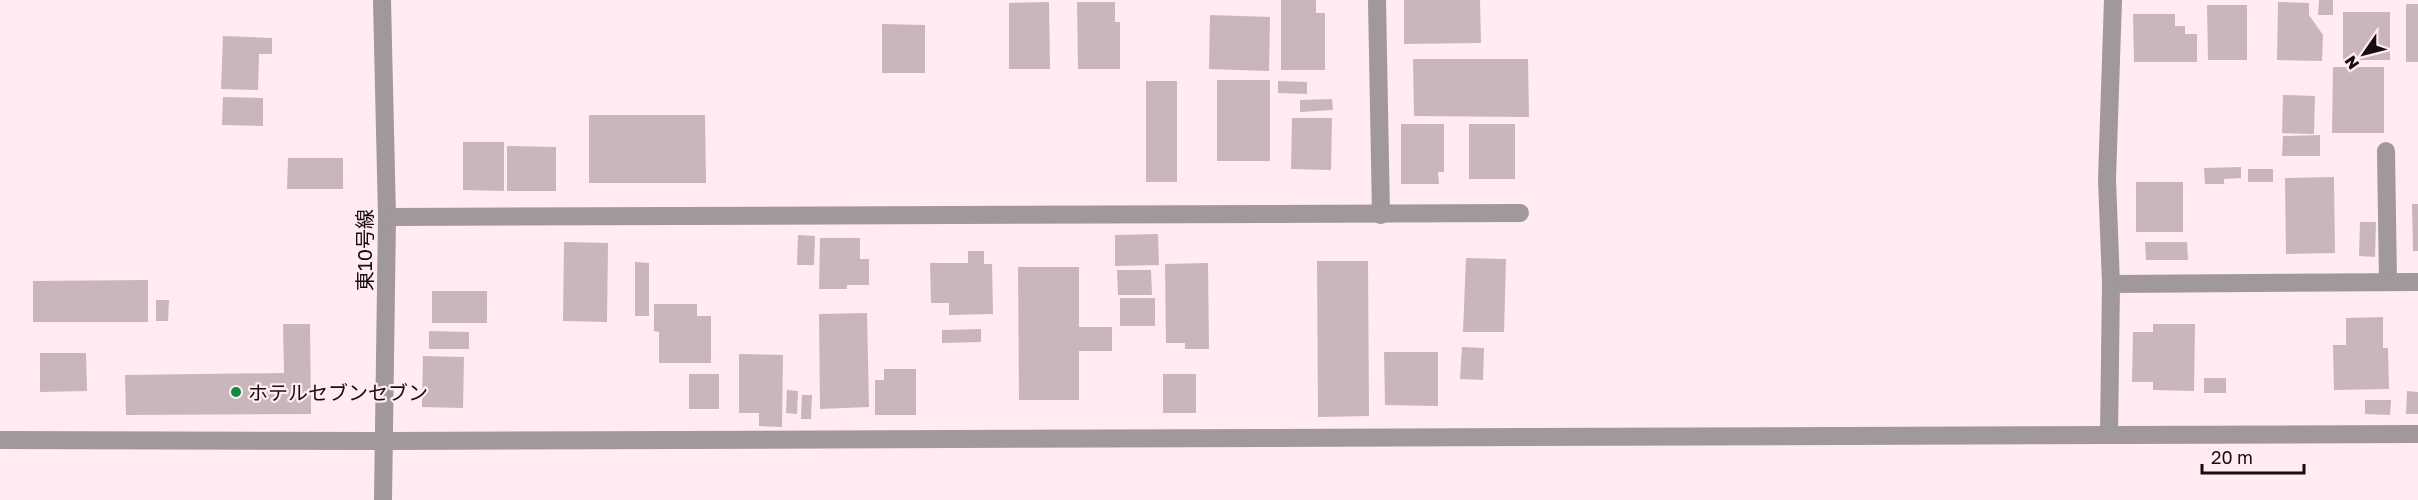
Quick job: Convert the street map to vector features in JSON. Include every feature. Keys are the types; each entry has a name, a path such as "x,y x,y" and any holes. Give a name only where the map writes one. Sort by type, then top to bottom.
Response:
{"street":[{"name":"東10号線","path":"382,0 387,218 383,500"},
{"path":"1377,0 1381,215"},
{"path":"2109,435 2111,284 2107,179 2113,0"},
{"path":"2386,151 2388,282"},
{"path":"387,218 1520,213"},
{"path":"2111,284 2418,282"},
{"path":"8,440 384,441 2418,434"}],"building":[{"path":"1281,0 1316,0 1316,13 1325,13 1325,70 1281,70"},
{"path":"1404,0 1480,0 1481,43 1404,44"},
{"path":"2319,0 2333,0 2333,15 2318,15"},
{"path":"1049,2 1050,69 1009,69 1009,3"},
{"path":"1077,2 1115,2 1115,22 1120,22 1120,69 1078,69"},
{"path":"2278,2 2309,3 2309,15 2323,35 2322,61 2277,60"},
{"path":"2406,4 2418,4 2418,62 2406,62"},
{"path":"2207,5 2247,5 2247,60 2208,60"},
{"path":"2343,12 2390,12 2390,60 2343,60"},
{"path":"2133,14 2175,14 2175,26 2185,26 2185,34 2197,34 2197,62 2134,62"},
{"path":"1210,15 1270,17 1269,71 1209,69"},
{"path":"882,24 925,25 925,73 882,73"},
{"path":"223,36 272,38 272,54 259,54 258,90 221,89"},
{"path":"1413,59 1528,59 1529,117 1414,116"},
{"path":"2333,67 2384,67 2384,133 2332,133"},
{"path":"1217,80 1270,80 1270,161 1217,161"},
{"path":"1146,81 1177,81 1177,182 1146,182"},
{"path":"1278,81 1307,82 1307,94 1278,93"},
{"path":"2283,95 2315,96 2314,134 2282,133"},
{"path":"223,97 263,98 263,126 222,125"},
{"path":"1332,99 1333,110 1300,112 1300,100"},
{"path":"589,115 705,115 706,183 589,183"},
{"path":"1292,118 1332,118 1331,170 1291,169"},
{"path":"1401,124 1444,124 1444,172 1438,172 1439,184 1401,184"},
{"path":"1469,124 1515,124 1515,179 1469,179"},
{"path":"2320,135 2320,156 2282,156 2283,136"},
{"path":"463,142 504,142 504,191 463,190"},
{"path":"507,146 556,147 556,191 507,191"},
{"path":"288,158 343,158 343,189 287,189"},
{"path":"2241,167 2241,178 2224,179 2224,184 2205,184 2204,168"},
{"path":"2248,169 2273,169 2273,182 2248,182"},
{"path":"2334,177 2335,253 2286,254 2285,178"},
{"path":"2136,182 2183,182 2183,232 2136,232"},
{"path":"2412,204 2418,204 2418,251 2413,251"},
{"path":"2360,222 2376,222 2375,257 2359,256"},
{"path":"1158,234 1159,265 1115,266 1115,235"},
{"path":"798,235 815,236 814,265 797,265"},
{"path":"820,238 860,238 860,259 869,259 869,285 847,285 847,289 819,289"},
{"path":"564,242 608,243 607,322 563,321"},
{"path":"2145,242 2187,242 2188,260 2146,260"},
{"path":"968,251 984,251 984,264 992,264 993,314 949,315 949,303 931,303 930,263 968,263"},
{"path":"1466,258 1506,259 1504,332 1463,332"},
{"path":"1317,261 1368,261 1369,416 1318,417"},
{"path":"635,262 649,263 649,316 635,316"},
{"path":"1208,263 1209,349 1185,349 1185,343 1166,343 1165,264"},
{"path":"1018,267 1079,267 1079,327 1112,327 1112,351 1079,351 1079,400 1019,400"},
{"path":"1117,270 1151,270 1152,295 1118,295"},
{"path":"148,280 148,322 33,322 33,281"},
{"path":"432,291 487,291 487,323 432,323"},
{"path":"1120,298 1155,298 1155,326 1120,326"},
{"path":"156,300 169,300 168,321 156,321"},
{"path":"654,304 697,304 697,316 711,316 711,363 659,363 659,332 654,331"},
{"path":"867,313 869,407 820,409 819,314"},
{"path":"2383,317 2383,348 2388,348 2389,389 2334,390 2333,345 2346,345 2346,318"},
{"path":"283,324 310,324 311,414 126,415 125,375 284,373"},
{"path":"2153,324 2195,324 2194,391 2153,390 2153,382 2132,382 2133,332 2153,332"},
{"path":"981,329 981,342 942,343 942,330"},
{"path":"429,331 469,332 469,349 429,349"},
{"path":"1462,347 1484,348 1483,380 1460,379"},
{"path":"1384,352 1438,352 1438,406 1385,405"},
{"path":"40,353 86,353 87,391 40,392"},
{"path":"739,354 783,355 782,427 759,426 759,413 739,413"},
{"path":"423,356 464,357 463,408 422,407"},
{"path":"884,369 916,369 916,415 875,415 875,380 884,380"},
{"path":"689,374 719,374 719,409 689,409"},
{"path":"1163,374 1196,374 1196,413 1163,413"},
{"path":"2204,378 2226,378 2226,393 2204,393"},
{"path":"787,390 798,391 797,414 786,413"},
{"path":"2407,391 2418,392 2418,414 2406,414"},
{"path":"802,395 812,395 811,419 801,419"},
{"path":"2365,400 2391,400 2390,415 2365,414"}],"place":[{"name":"ホテルセブンセブン","path":"236,392"}]}
